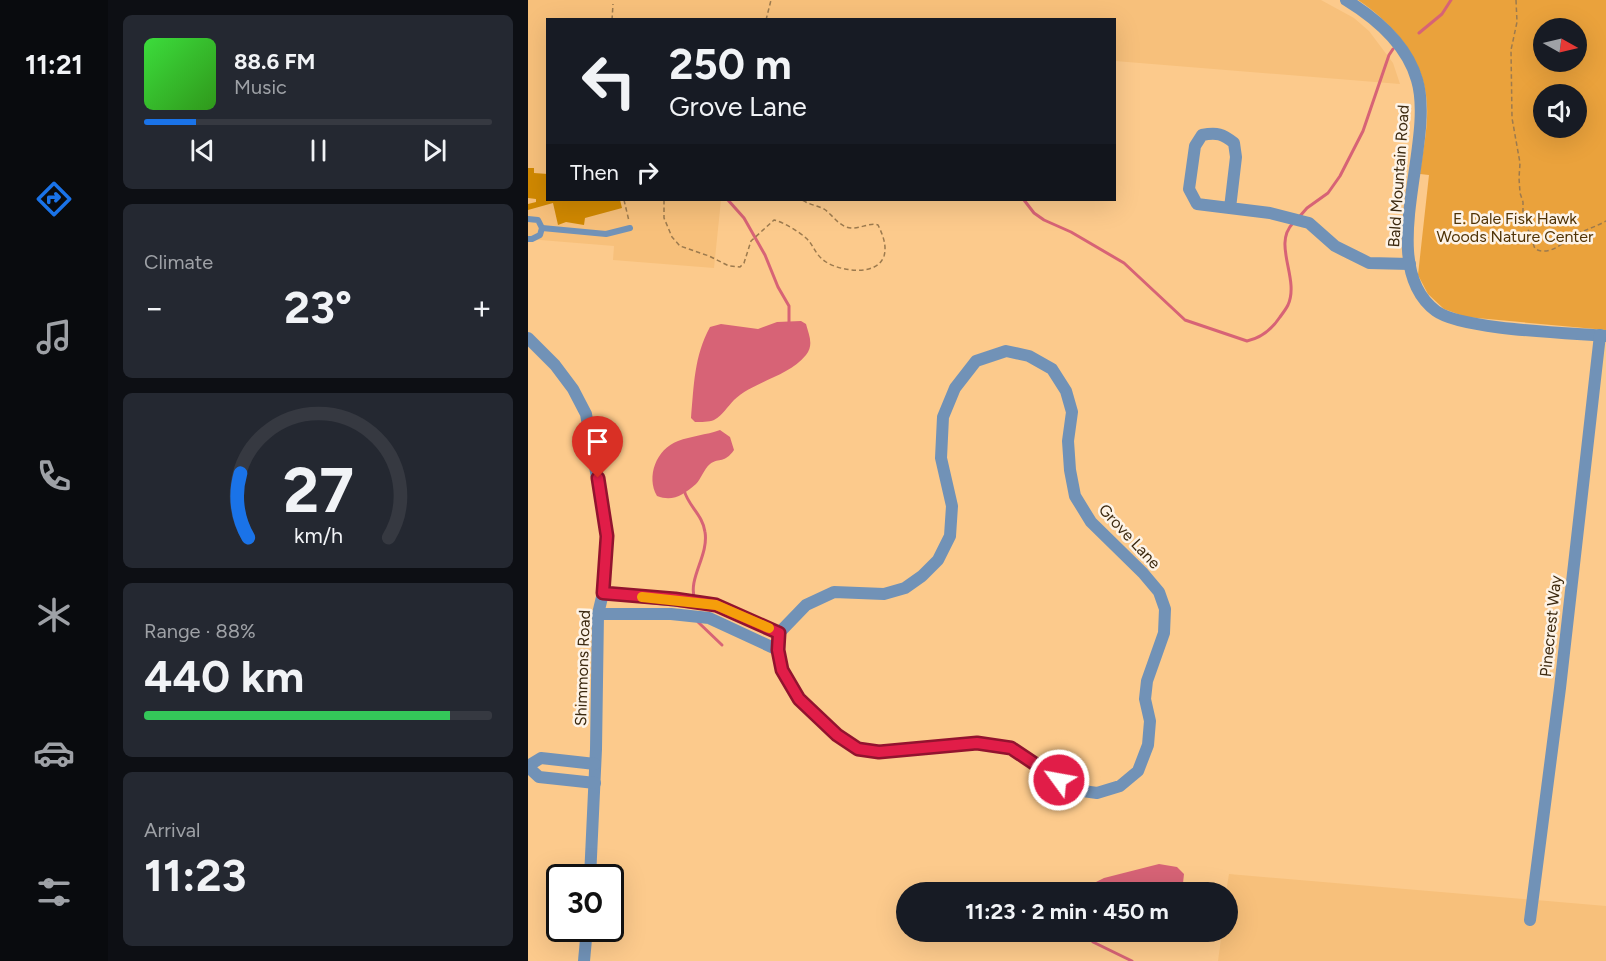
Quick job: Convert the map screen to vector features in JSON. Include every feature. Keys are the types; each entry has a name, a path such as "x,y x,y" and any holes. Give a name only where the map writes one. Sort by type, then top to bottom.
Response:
{"street":[{"name":"Bald Mountain Road","path":"1346,0 1381,26 1397,42 1409,60 1417,80 1421,100 1421,117 1409,215 1410,264 1419,292 1437,312 1475,324 1603,336"},
{"path":"1230,208 1236,157 1234,143 1223,134 1202,135 1195,146 1189,189 1197,204 1270,213 1310,223 1335,246 1369,263 1410,264"},
{"name":"Pinecrest Way","path":"1530,920 1603,336"},
{"name":"Shimmons Road","path":"528,338 555,365 573,389 586,414 607,536 603,593 598,614 596,764 591,864"},
{"name":"Grove Lane","path":"1006,351 1029,356 1052,369 1066,391 1072,412 1068,441 1075,496 1090,522 1143,573 1159,592 1165,609 1164,633 1148,681 1145,699 1150,721 1149,737 1138,771 1120,786 1097,793 1076,790 1011,748 977,743 879,752 858,749 837,735 799,699 782,670 778,650 779,633 806,605 834,592 884,594 905,588 938,560 950,536 952,506 941,458 943,417 955,388 976,361 1006,351"},
{"path":"603,593 716,605 779,633"},
{"path":"598,614 671,614 709,618 778,650"},
{"path":"595,783 539,777 528,767 541,758 596,764"},
{"path":"584,961 586,942"}],"lane":[{"path":"528,219 538,220 542,228 540,235 528,239"},
{"path":"542,228 606,234 630,228"}],"path":[{"path":"766,18 771,0"},
{"path":"1516,0 1517,22 1511,50 1512,118 1520,163 1523,214 1534,249 1540,252 1550,251 1577,234 1606,221"},
{"path":"612,18 613,4"},
{"path":"624,201 630,228"},
{"path":"664,201 664,218 672,237 680,246 729,266 740,267 744,263 751,241 774,220 807,238 812,248 828,264 853,270 866,270 881,261 885,255 884,242 878,225 850,228 840,224 824,209 810,206 803,201"}],"shaded area":[{"path":"528,0 1321,0 1354,18 1369,31 1393,63 1400,84 1116,61 1116,18 546,18 546,201 721,201 714,268 613,260 614,246 528,239"},
{"path":"801,321 806,324 810,344 806,355 799,362 742,394 714,420 695,422 691,418 698,360 710,327 721,324 758,329 777,322"},
{"path":"720,430 730,437 734,450 731,454 725,459 710,464 696,484 682,494 673,498 657,496 654,489 653,472 664,450 678,441"},
{"path":"1159,864 1177,867 1184,874 1183,882 1096,882"},
{"path":"1229,874 1606,906 1606,961 1218,961 1221,942 1238,942 1238,882 1228,882"}],"green space":[{"name":"E. Dale Fisk Hawk Woods Nature Center","path":"1358,0 1606,0 1606,330 1466,317 1444,309 1428,294 1418,275 1429,175 1420,174 1427,125 1426,95 1418,66 1411,53 1382,18"}],"building":[{"path":"528,168 534,168 534,173 546,174 546,201 620,201 622,208 585,218 584,225 566,222 558,225 553,203 528,210 528,204 536,202 536,199 528,198"}],"waterway":[{"path":"1419,33 1442,14 1451,0"},
{"path":"1300,216 1328,193 1340,176 1363,131 1393,49"},
{"path":"729,201 744,218 765,255 778,287 789,306 789,325"},
{"path":"1025,201 1034,213 1044,220 1071,232 1124,263 1185,320 1247,341 1257,338 1270,329 1288,305 1291,284 1285,241 1287,232 1293,223"},
{"path":"684,490 705,532 704,550 694,584 695,600"},
{"path":"698,622 722,645"},
{"path":"1093,942 1132,961"}],"slow traffic":[{"path":"642,597 716,605 769,628"}],"route":[{"path":"598,478 607,536 603,593 716,605 779,633 778,650 782,670 799,699 837,735 858,749 879,752 977,743 1011,748 1059,780"}]}
